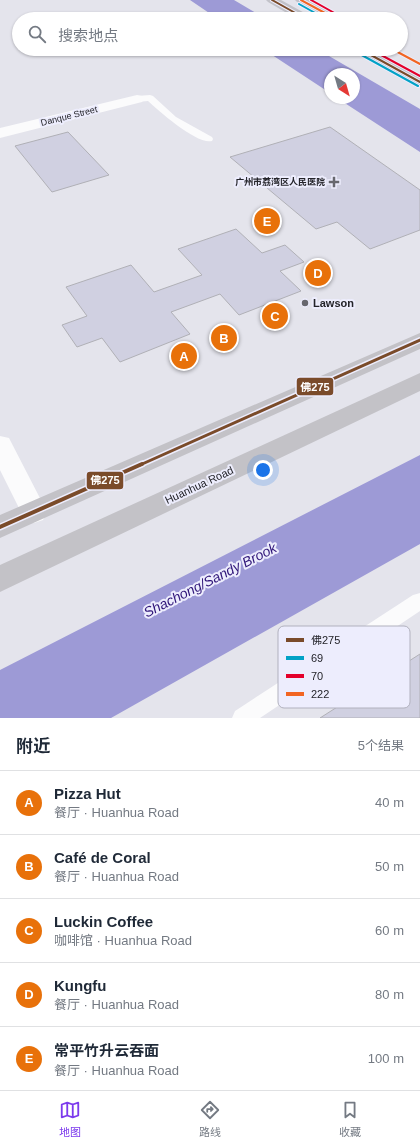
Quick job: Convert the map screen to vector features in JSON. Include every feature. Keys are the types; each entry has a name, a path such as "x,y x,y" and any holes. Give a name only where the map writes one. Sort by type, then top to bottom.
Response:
{"main road":[{"path":"272,0 293,12"},
{"path":"301,0 323,12"},
{"path":"373,56 420,82"},
{"path":"405,56 420,64"},
{"path":"0,527 420,340"},
{"name":"Huanhua Road","path":"0,579 420,381"}],"street":[{"name":"Danque Street","path":"0,133 137,99"},
{"path":"0,445 34,512"}],"lane":[{"path":"137,99 150,98 173,119 208,139"},
{"path":"382,626 420,601"},
{"path":"242,718 278,694"}],"water":[{"path":"190,0 234,0 254,12 208,12"},
{"path":"274,56 329,56 350,68 324,68 324,89"},
{"path":"360,74 420,109 420,152 346,104 360,104"},
{"name":"Shachong/Sandy Brook","path":"420,455 420,544 111,718 0,718 0,670"}],"building":[{"name":"广州市荔湾区人民医院","path":"330,127 420,190 420,230 370,249 337,222 316,229 230,157"},
{"path":"68,132 109,175 52,192 15,146"},
{"path":"236,229 262,253 285,245 304,262 280,271 301,291 239,315 220,294 171,312 190,334 120,362 102,338 77,347 62,325 87,316 66,287 131,265 154,292 202,275 178,249"},
{"path":"420,654 420,718 320,718 336,708 410,708 410,660"}],"transit line":[{"name":"佛275","path":"272,0 293,12"},
{"name":"222","path":"301,0 323,12"},
{"name":"70","path":"311,0 333,12"},
{"name":"69","path":"299,4 313,12"},
{"name":"69","path":"363,56 418,86"},
{"name":"佛275","path":"373,56 420,82"},
{"name":"70","path":"383,56 420,76"},
{"name":"222","path":"405,56 420,64"},
{"name":"佛275","path":"0,527 420,340"}],"place":[{"name":"广州市荔湾区人民医院","path":"334,182"},
{"name":"常平竹升云吞面","path":"267,221"},
{"name":"Kungfu","path":"318,273"},
{"name":"Lawson","path":"305,303"},
{"name":"Luckin Coffee","path":"275,316"},
{"name":"Café de Coral","path":"224,338"},
{"name":"Pizza Hut","path":"184,356"}]}
